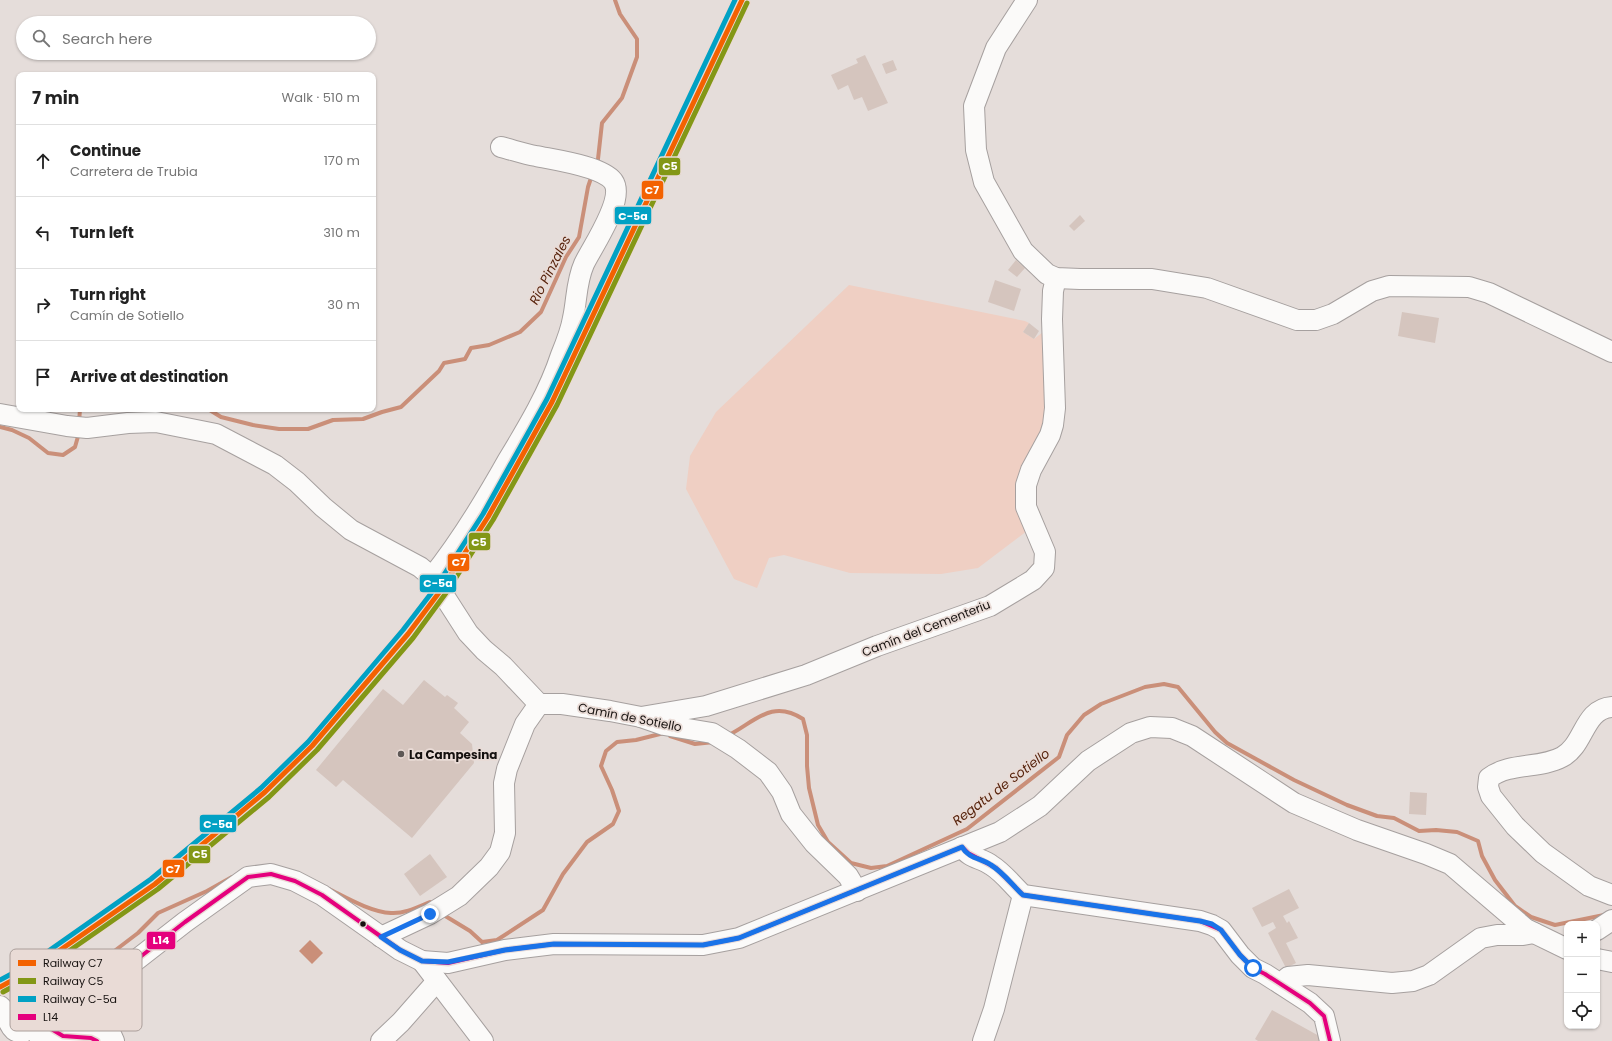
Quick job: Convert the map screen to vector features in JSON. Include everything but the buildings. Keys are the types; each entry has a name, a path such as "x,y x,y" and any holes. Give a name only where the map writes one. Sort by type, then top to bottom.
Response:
{"street":[{"path":"1027,0 996,48 974,106 976,150 984,182 1023,251 1047,274 1056,278 1152,279 1207,288 1297,320 1316,320 1333,314 1372,291 1389,286 1469,287 1489,293 1612,352"},
{"path":"432,577 463,536 485,500 523,435 553,378 573,319 578,283 584,264 601,234 612,209 616,193 613,182 594,170 501,147"},
{"name":"Camín del Cementeriu","path":"641,717 706,706 806,675 876,646 990,606 1033,580 1044,568 1045,552 1026,507 1026,485 1050,435 1053,424 1055,408 1052,319 1053,292 1056,278"},
{"path":"0,414 67,426 87,428 128,423 156,422 216,434 275,465 297,482 323,507 351,530 420,568 432,577 468,633 484,650 503,666 539,704 525,724 507,769 504,782 505,833 500,852 489,867 459,896 435,910 381,937"},
{"name":"Camín de Sotiello","path":"539,704 562,704 610,711 641,717 664,725 712,733 738,749 768,772 782,792 791,814 814,843 848,876 857,891"},
{"path":"1612,707 1596,712 1586,725 1577,744 1564,757 1546,763 1512,768 1496,773 1489,778 1488,786 1491,796 1515,826 1543,852 1589,886 1612,895"},
{"path":"142,956 185,922 248,877 271,874 295,880 322,895 400,950 422,961 448,962 505,950 554,944 703,945 739,938 1000,832 1040,806 1088,761 1131,733 1150,727 1172,728 1192,736 1294,803 1357,830 1450,864 1526,929 1564,948"},
{"path":"962,847 966,854 990,864 1006,876 1023,895 1212,924 1221,930 1240,955 1253,968 1310,1003 1324,1016 1330,1041"},
{"path":"983,1041 994,1009 1023,895"},
{"path":"1281,984 1288,977 1308,975 1392,983 1413,981 1428,975 1481,938 1497,934 1523,935 1534,933"},
{"path":"1600,960 1612,962"},
{"path":"422,961 483,1041"},
{"path":"381,1041 401,1022 437,981"},
{"path":"110,1031 114,1041"},
{"path":"47,1036 88,1039"}],"shaded area":[{"path":"849,285 1025,321 1029,323 1023,332 1034,339 1043,332 1048,400 1045,428 1016,488 1020,512 1027,531 978,568 941,574 850,573 784,555 769,558 757,588 734,579 686,489 690,456 716,412"},
{"path":"310,940 323,953 312,964 299,951"}],"waterway":[{"name":"Rio Pinzales","path":"596,165 602,123 622,98 637,57 637,39 620,14 615,0"},
{"name":"Rio Pinzales","path":"213,412 221,417 253,425 279,429 308,429 333,420 363,419 401,407 439,371 444,363 465,359 471,348 489,345 520,332 541,312 566,257 579,237 588,187 592,175"},
{"name":"Rio Pinzales","path":"79,423 80,412"},
{"name":"Rio Pinzales","path":"0,427 12,430 29,438 48,453 63,455 75,447 79,433"},
{"name":"Regatu de Sotiello","path":"727,736 754,719 772,712 781,711 792,713 803,719 807,735 809,788 818,825 828,842 851,863 871,868 887,866 967,829 1059,757 1067,735 1084,715 1101,704 1145,687 1164,684 1178,687 1215,732 1227,743 1294,780 1347,805 1377,816 1394,818 1419,831 1436,830 1457,832 1478,841 1482,856 1495,880 1515,906 1531,917 1555,925 1604,915"},
{"name":"Regatu de Sotiello","path":"442,914 470,931 482,942 497,940 543,910 563,874 587,842 613,824 619,811 612,790 601,766 606,751 617,742 636,740 664,733"},
{"name":"Regatu de Sotiello","path":"670,736 695,744 714,742"},
{"name":"Regatu de Sotiello","path":"117,949 138,933 158,913 207,891 232,877"},
{"name":"Regatu de Sotiello","path":"329,889 359,904 383,912 396,913 411,910 430,902 434,906"}],"rail line":[{"name":"C-5a","path":"51,949 151,879 261,788 308,742 403,630 436,587 483,514 547,399 735,0"},
{"name":"C7","path":"62,949 155,884 265,792 312,746 408,634 441,590 488,517 552,402 742,0"},
{"name":"C5","path":"72,949 158,889 269,797 317,750 413,638 446,593 493,520 557,405 747,3"},
{"name":"C-5a","path":"0,980 10,975"},
{"name":"C7","path":"0,987 10,982"},
{"name":"C5","path":"3,992 10,988"}],"transit line":[{"name":"L14","path":"142,956 185,922 248,877 271,874 295,881 322,895 400,950 422,961 448,963 505,950 554,944 703,945 739,938 962,847 968,853 996,868 1023,895 1200,921 1221,930 1240,955 1253,968 1310,1003 1324,1016 1330,1041"},
{"name":"L14","path":"55,1031 63,1036 91,1038 97,1041"}],"place":[{"name":"La Campesina","path":"401,754"}],"route":[{"path":"430,914 381,937 400,950 422,961 448,962 505,950 554,944 703,945 739,938 962,847 966,854 990,864 1006,876 1023,895 1212,924 1221,930 1240,955 1253,968"}]}
